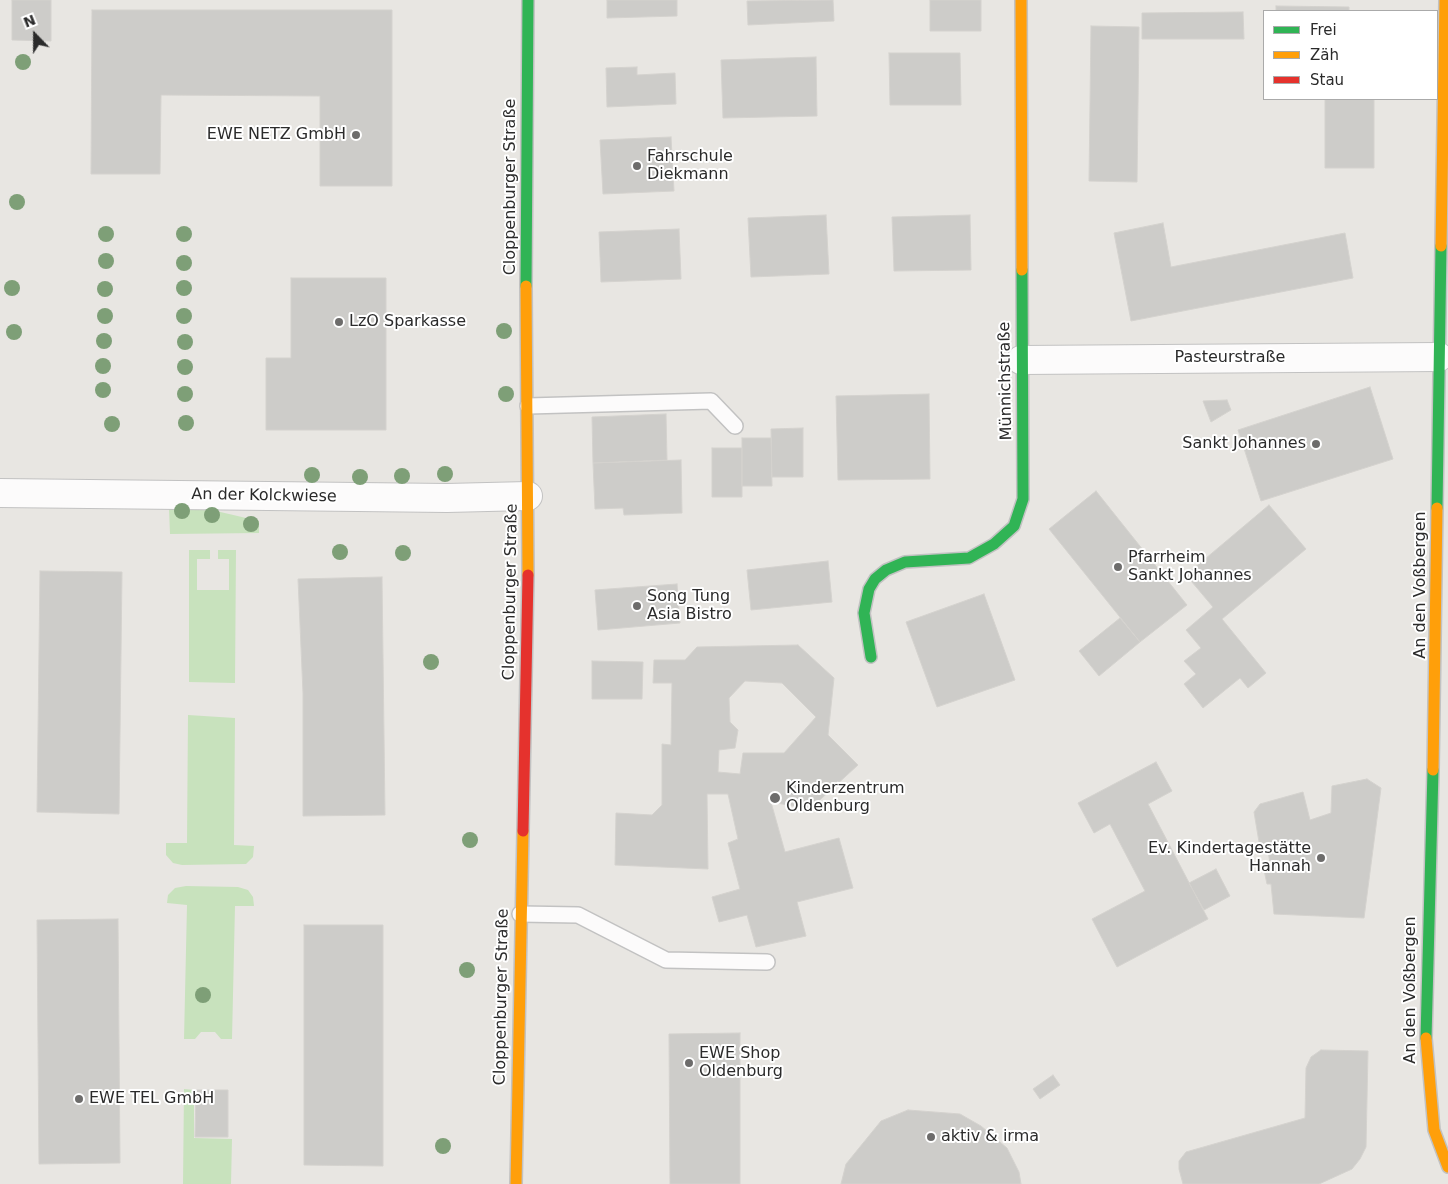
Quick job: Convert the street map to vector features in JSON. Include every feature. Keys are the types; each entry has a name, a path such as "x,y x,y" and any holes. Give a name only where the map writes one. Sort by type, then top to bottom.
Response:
{"street":[{"name":"Cloppenburger Straße","path":"516,1184 528,586 528,0"},
{"name":"Münnichstraße","path":"871,657 864,613 869,590 875,579 886,570 905,562 969,558 994,544 1014,526 1023,499 1021,0"},
{"name":"An den Voßbergen","path":"1445,0 1441,731 1428,854 1425,1032 1434,1130 1448,1167"},
{"name":"Pasteurstraße","path":"1021,360 1442,339"},
{"name":"An der Kolckwiese","path":"0,493 447,498 528,496"}],"lane":[{"path":"528,406 711,401 735,426"},
{"path":"520,914 578,916 666,960 767,962"}],"green space":[{"path":"199,507 259,521 259,533 170,534 169,508"},
{"path":"189,550 210,550 210,559 197,559 197,590 229,590 229,559 218,559 218,550 236,550 235,683 189,682"},
{"path":"188,715 235,718 234,845 254,846 253,857 246,864 182,865 173,863 166,855 166,843 187,843"},
{"path":"186,886 238,887 248,890 253,897 254,906 235,906 232,1039 221,1039 215,1032 201,1032 195,1039 184,1039 187,905 167,903 168,895 175,888"},
{"path":"184,1089 194,1090 194,1138 232,1139 231,1184 183,1184"}],"building":[{"path":"12,0 51,0 51,41 12,40"},
{"path":"607,0 677,0 677,16 607,18"},
{"path":"833,0 834,21 748,25 747,1"},
{"path":"930,0 981,0 981,31 930,31"},
{"path":"1276,6 1349,7 1349,10 1276,10"},
{"name":"EWE NETZ GmbH","path":"92,10 392,10 392,186 320,186 320,96 161,95 160,174 91,174"},
{"path":"1243,12 1244,39 1142,39 1142,13"},
{"path":"1091,26 1139,27 1137,182 1089,181"},
{"path":"889,53 960,53 961,105 890,105"},
{"path":"816,57 817,116 723,118 721,60"},
{"path":"637,67 637,75 675,73 676,104 607,107 606,68"},
{"path":"1325,100 1374,100 1374,168 1325,168"},
{"name":"Fahrschule Diekmann","path":"671,137 674,191 603,194 600,140"},
{"path":"826,215 829,274 751,277 748,218"},
{"path":"970,215 971,270 894,271 892,217"},
{"path":"1163,223 1171,267 1345,233 1353,278 1131,321 1114,233"},
{"path":"679,229 681,279 601,282 599,232"},
{"name":"LzO Sparkasse","path":"291,278 386,278 386,430 266,430 266,358 291,358"},
{"name":"Sankt Johannes","path":"1370,387 1393,459 1261,501 1238,430"},
{"path":"929,394 930,479 838,480 836,396"},
{"path":"1227,400 1231,410 1211,422 1203,401"},
{"path":"666,414 667,460 593,463 592,417"},
{"path":"803,428 803,477 772,477 771,429"},
{"path":"742,438 771,438 772,486 742,486"},
{"path":"712,448 742,448 742,497 712,497"},
{"path":"681,460 682,513 624,515 623,508 595,509 593,463"},
{"name":"Pfarrheim Sankt Johannes","path":"1096,491 1187,605 1140,642 1049,529"},
{"path":"1269,505 1306,549 1222,619 1266,673 1248,688 1240,678 1203,708 1184,684 1196,674 1184,661 1201,648 1186,630 1213,607 1186,575"},
{"path":"828,561 832,602 751,610 747,570"},
{"path":"40,571 122,572 119,814 37,812"},
{"path":"382,577 385,815 303,816 303,693 298,579"},
{"name":"Song Tung Asia Bistro","path":"677,584 680,623 598,630 595,590"},
{"path":"984,594 1015,680 937,707 906,622"},
{"path":"1120,618 1140,642 1099,676 1079,651"},
{"name":"Kinderzentrum Oldenburg","path":"798,645 834,678 828,735 858,765 810,809 771,802 785,852 839,838 853,888 797,902 806,936 756,947 747,915 719,922 712,897 740,889 728,843 738,839 728,794 707,794 708,869 615,865 616,813 652,815 662,805 662,744 671,745 672,683 653,683 654,660 685,660 697,647","holes":["745,681 782,683 816,717 784,753 743,753 740,774 718,772 719,750 735,748 738,730 730,722 729,698"]},
{"path":"592,661 643,662 642,699 592,699"},
{"path":"1156,762 1172,791 1148,804 1208,919 1117,967 1092,919 1145,891 1110,824 1094,833 1078,803"},
{"name":"Ev. Kindertagestätte Hannah","path":"1367,779 1381,788 1364,918 1274,914 1271,884 1267,884 1264,870 1271,868 1267,846 1260,848 1254,812 1260,804 1303,792 1310,820 1331,813 1332,786"},
{"path":"1216,869 1230,896 1204,910 1189,883"},
{"name":"EWE TEL GmbH","path":"118,919 120,1163 39,1164 37,920"},
{"path":"304,925 383,925 383,1166 304,1165"},
{"path":"740,1033 740,1184 670,1184 669,1034"},
{"path":"1321,1050 1368,1051 1366,1147 1352,1169 1319,1184 1183,1184 1179,1161 1186,1152 1305,1118 1306,1068 1311,1057"},
{"path":"1053,1075 1060,1085 1040,1099 1033,1089"},
{"path":"196,1090 228,1090 228,1137 195,1137"},
{"name":"aktiv & irma","path":"908,1110 960,1114 981,1126 1007,1148 1019,1172 1021,1184 841,1184 846,1164 881,1121"}],"traffic: fast":[{"path":"526,286 528,0"},
{"path":"1437,508 1441,246"},
{"path":"871,657 864,613 869,589 875,579 886,570 905,562 969,558 994,544 1014,526 1023,499 1022,270"},
{"path":"1426,1038 1433,770"}],"traffic: slow":[{"path":"1021,0 1022,270"},
{"path":"1441,246 1445,0"},
{"path":"526,286 528,575"},
{"path":"1433,770 1437,508"},
{"path":"516,1184 523,831"},
{"path":"1426,1038 1434,1130 1448,1167"}],"traffic: jam":[{"path":"523,831 528,575"}],"place":[{"name":"EWE NETZ GmbH","path":"356,135"},
{"name":"Fahrschule Diekmann","path":"637,166"},
{"name":"LzO Sparkasse","path":"339,322"},
{"name":"Sankt Johannes","path":"1316,444"},
{"name":"Pfarrheim Sankt Johannes","path":"1118,567"},
{"name":"Song Tung Asia Bistro","path":"637,606"},
{"name":"Kinderzentrum Oldenburg","path":"775,798"},
{"name":"Ev. Kindertagestätte Hannah","path":"1321,858"},
{"name":"EWE Shop Oldenburg","path":"689,1063"},
{"name":"EWE TEL GmbH","path":"79,1099"},
{"name":"aktiv & irma","path":"931,1137"}]}
